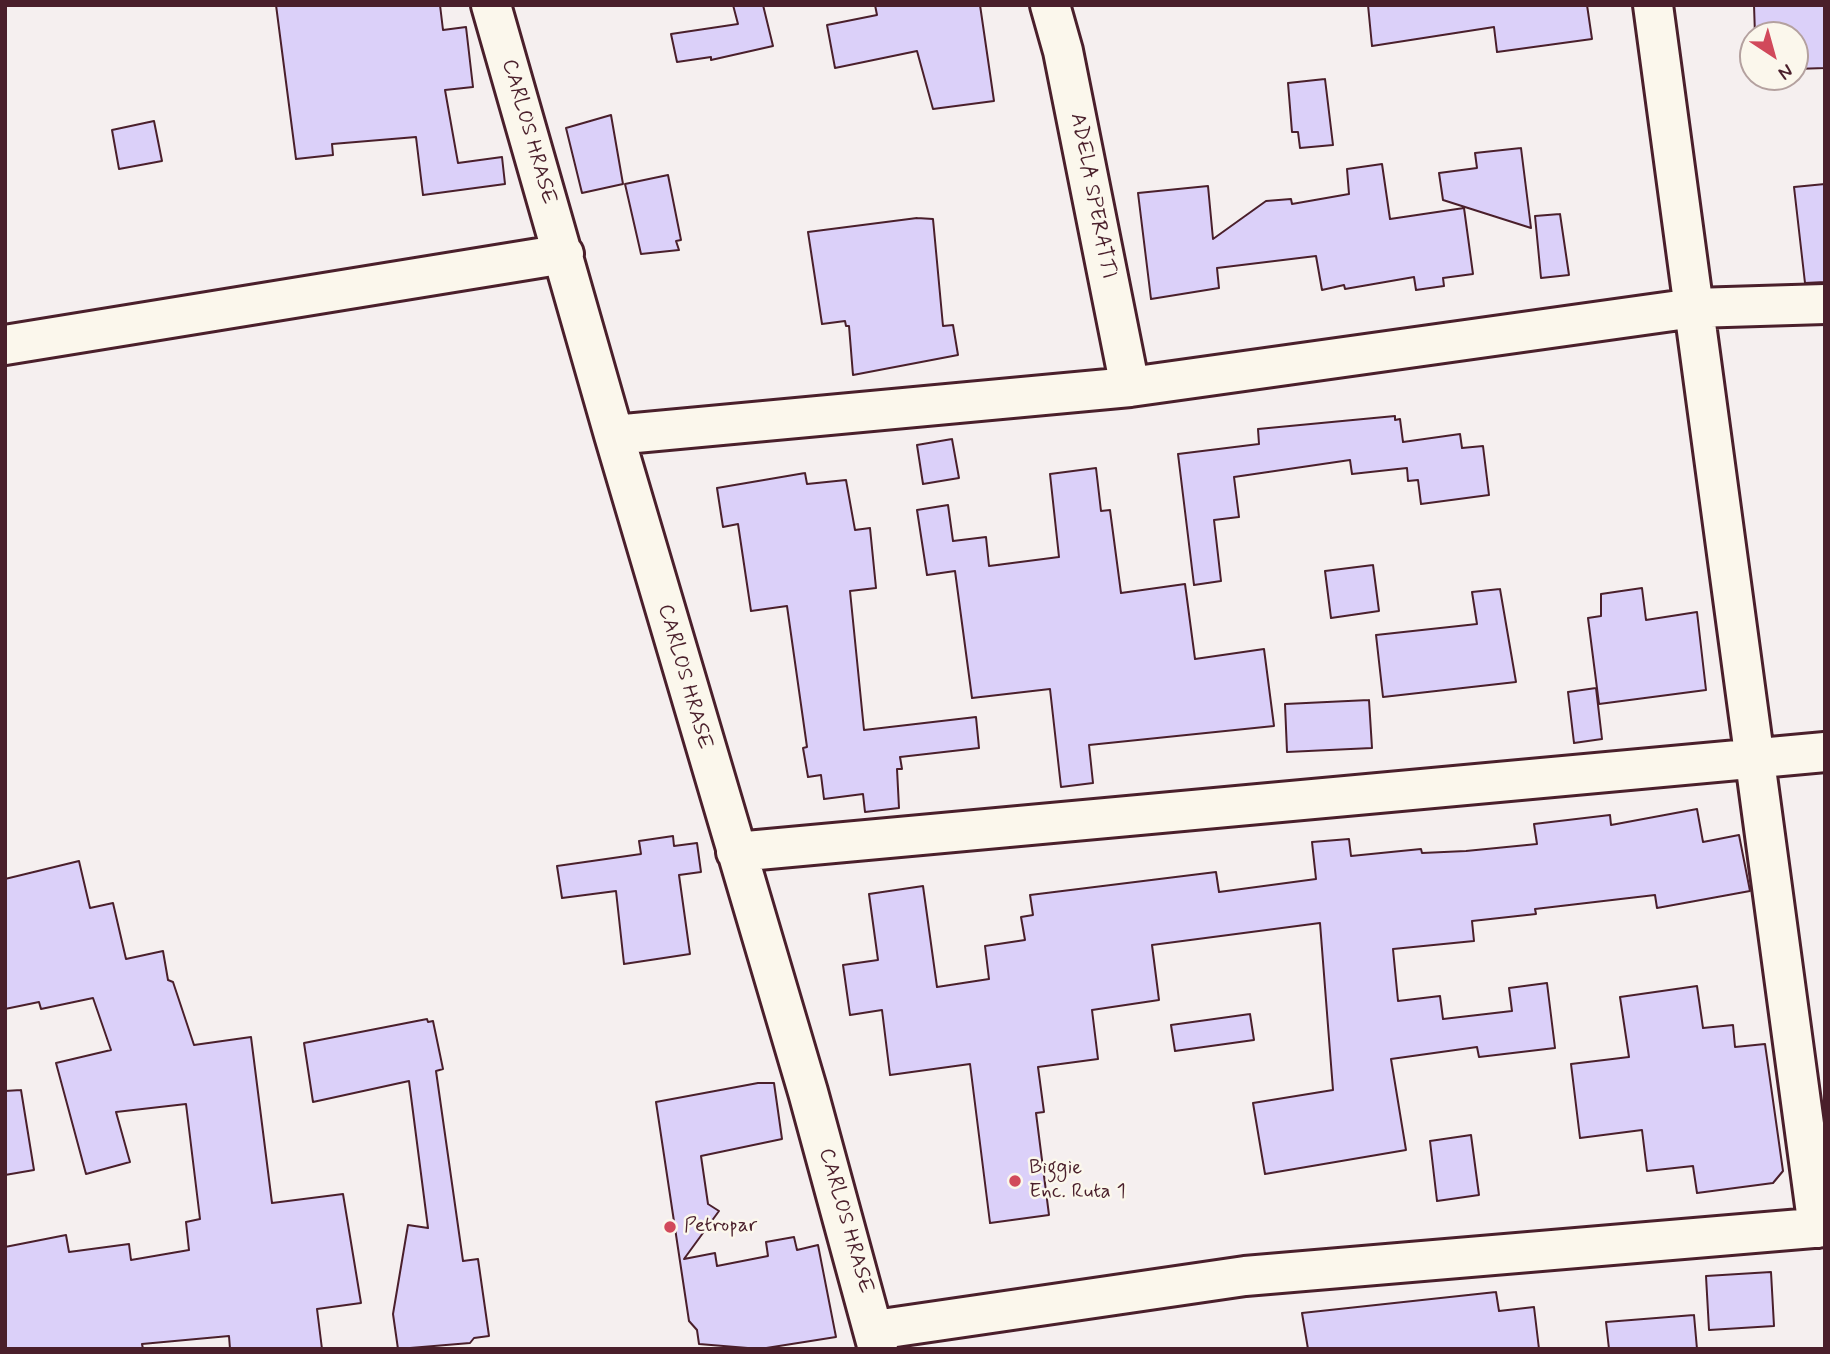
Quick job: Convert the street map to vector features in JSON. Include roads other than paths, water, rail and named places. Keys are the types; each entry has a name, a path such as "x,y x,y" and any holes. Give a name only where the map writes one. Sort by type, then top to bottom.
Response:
{"street":[{"name":"CARLOS HRASE","path":"491,5 614,435 812,1105 877,1339"},
{"name":"ADELA SPERATTI","path":"1050,5 1063,51 1130,387"},
{"path":"877,1339 1245,1276 1822,1227 1653,5"},
{"path":"5,345 564,254"},
{"path":"614,435 1130,387 1694,308 1825,304"},
{"path":"736,852 1825,752"}],"place":[{"name":"Biggie Enc. Ruta 1","path":"1015,1181"},
{"name":"Petropar","path":"670,1227"}]}
